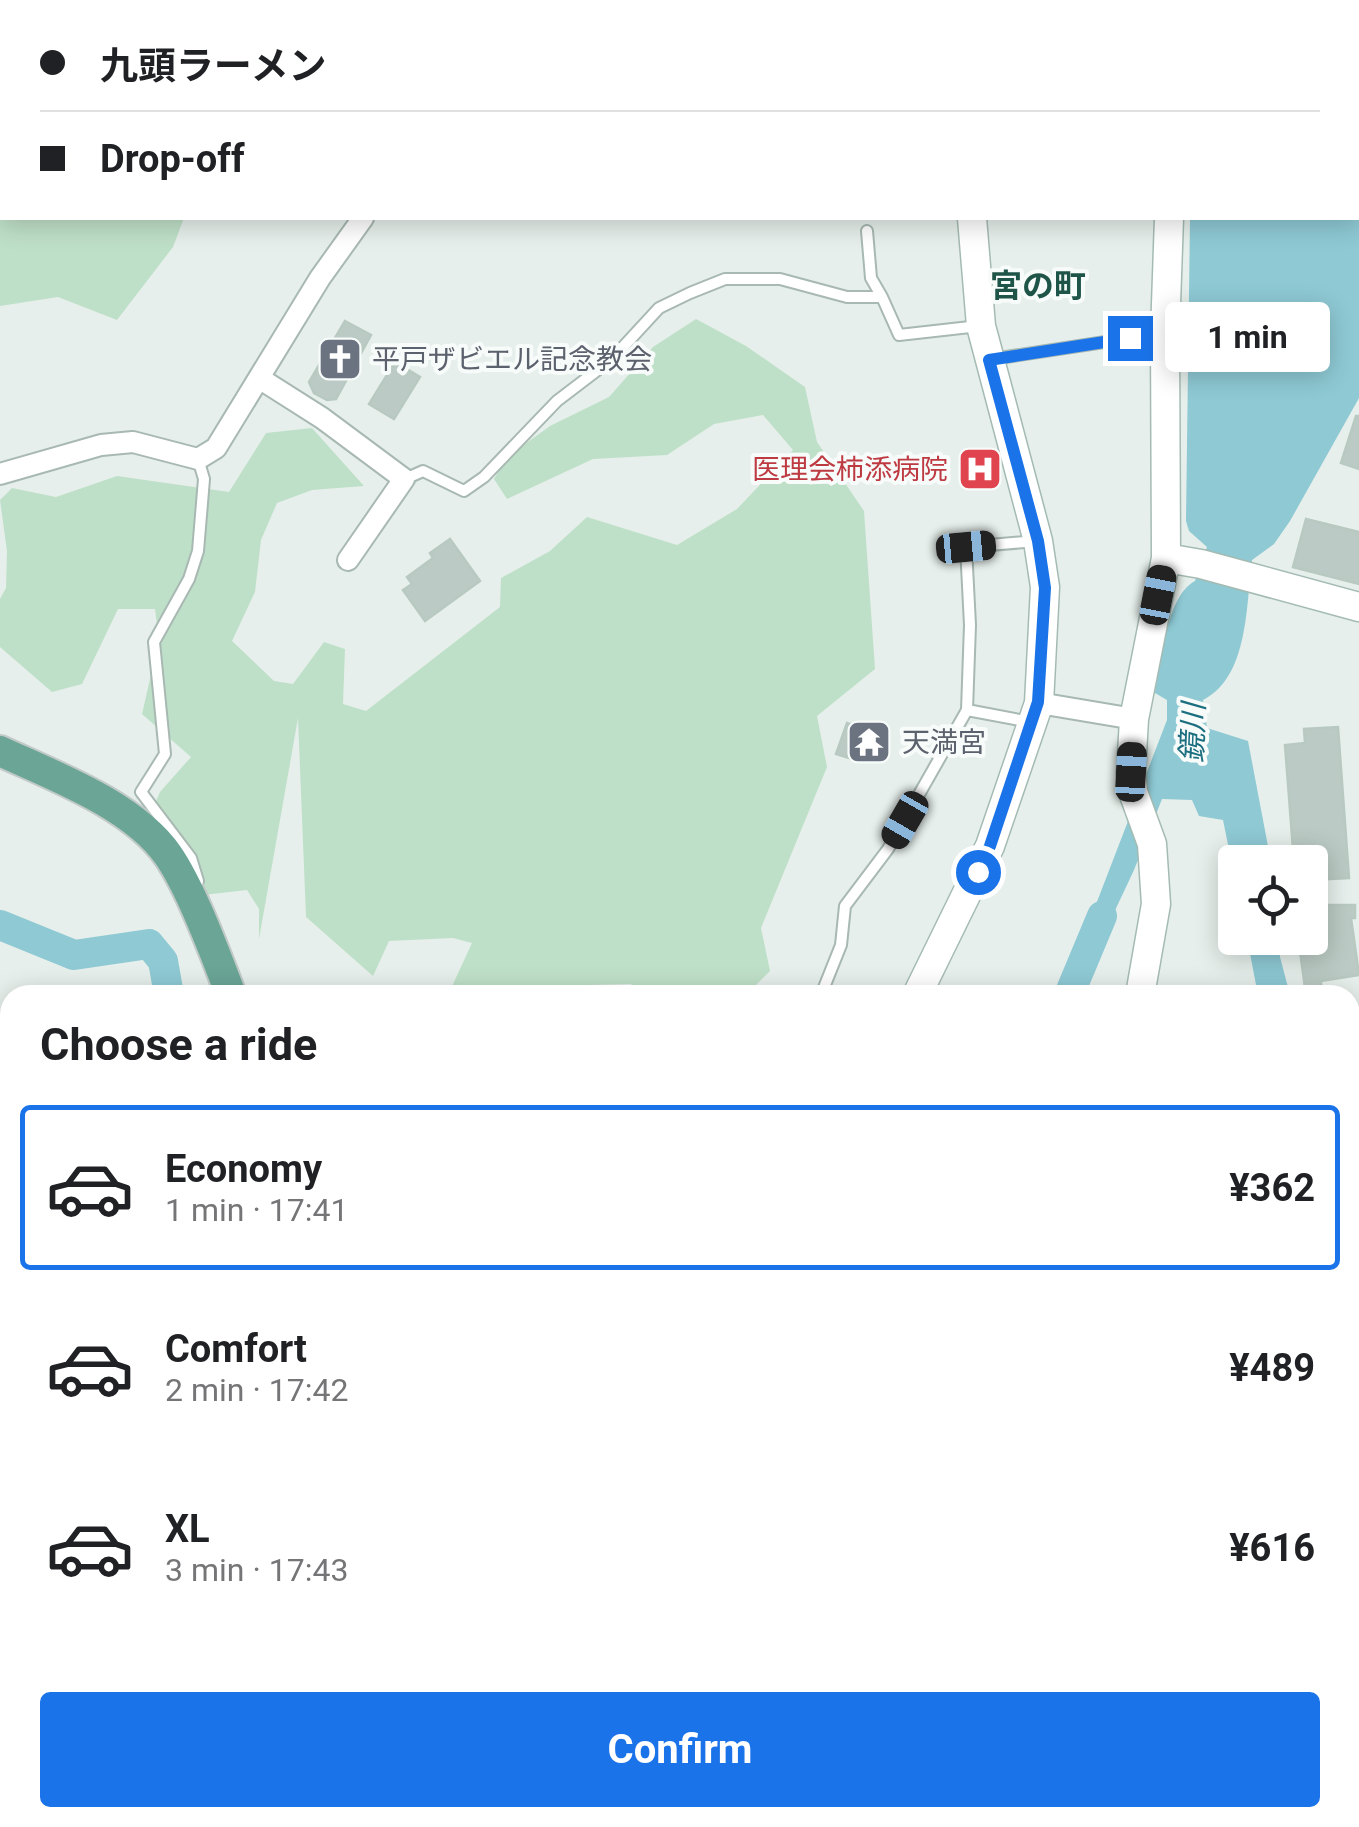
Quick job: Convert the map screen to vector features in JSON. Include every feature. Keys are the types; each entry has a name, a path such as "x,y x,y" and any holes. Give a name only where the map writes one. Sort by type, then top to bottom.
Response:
{"main road":[{"path":"0,751 79,788 127,816 167,853 227,985"}],"street":[{"path":"0,474 101,445 133,442 198,459 216,448 320,278 361,220"},
{"path":"922,985 990,846 1035,712 1045,588 1038,541 982,326 972,220"},
{"path":"1142,985 1156,904 1152,844 1133,792 1131,772 1134,720 1166,558 1169,220"},
{"path":"260,378 404,479 348,560"},
{"path":"1166,558 1359,607"},
{"path":"1035,712 1134,720"}],"lane":[{"path":"867,231 871,278 898,335 982,326"},
{"path":"404,479 423,472 464,491 484,477 557,400 612,359 660,308 725,279 780,279 847,297 882,297"},
{"path":"989,360 1166,333"},
{"path":"198,459 204,479 198,551 189,579 154,642 165,754 143,784 142,792 190,858 208,909 201,926"},
{"path":"825,985 840,945 845,906 888,849 967,710 970,625 966,547 1038,541"},
{"path":"967,710 1035,712"}],"green space":[{"path":"0,220 183,220 173,247 117,320 58,297 0,306"},
{"path":"696,319 746,346 805,387 817,442 864,511 875,669 817,716 827,767 761,928 770,971 756,985 453,985 472,943 453,938 389,941 373,976 306,917 298,718 259,939 259,909 247,890 203,895 148,819 160,792 191,757 142,714 159,640 155,609 118,609 82,684 52,692 0,647 0,599 6,588 7,551 0,500 12,488 56,497 117,476 229,492 266,433 312,428 364,486 312,490 277,503 261,540 255,592 232,641 274,681 293,684 324,642 345,649 343,704 366,711 500,607 501,578 550,551 587,517 677,545 737,509 793,450 763,415 714,424 667,455 593,459 507,499 494,479 507,457 550,426 609,397 653,347"}],"water":[{"path":"1190,220 1359,220 1359,398 1290,521 1274,544 1252,560 1237,657 1218,689 1203,700 1207,728 1248,741 1268,845 1228,845 1223,820 1199,816 1192,800 1162,799 1095,953 1078,951 1167,720 1167,700 1155,693 1166,631 1177,601 1195,581 1207,547 1189,531 1186,521"},
{"path":"1250,955 1280,955 1287,985 1256,985"}],"building":[{"name":"平戸ザビエル記念教会","path":"345,321 371,335 336,399 327,400 314,393 309,382"},
{"path":"395,362 420,377 394,419 369,404"},
{"path":"1359,416 1359,469 1341,463"},
{"path":"1306,519 1359,532 1359,584 1293,567"},
{"path":"450,539 480,581 425,621 403,590 412,584 407,577"},
{"path":"847,723 862,728 852,759 836,754"},
{"path":"1338,727 1349,878 1328,879 1328,845 1293,845 1285,745 1305,743 1304,729"},
{"path":"1328,905 1355,905 1355,918 1351,918 1359,975 1321,981 1321,985 1305,985 1301,955 1328,955"}],"waterway":[{"name":"鏡川","path":"1073,985 1102,916"},
{"name":"鏡川","path":"0,925 74,955 149,944 163,961 167,985"}],"place":[{"name":"平戸ザビエル記念教会","path":"340,359"},
{"name":"医理会柿添病院","path":"980,469"},
{"name":"天満宮","path":"869,742"}],"district":[{"name":"宮の町","path":"1038,286"}],"route":[{"path":"978,872 1038,702 1045,588 1038,541 989,360 1130,338"}]}
